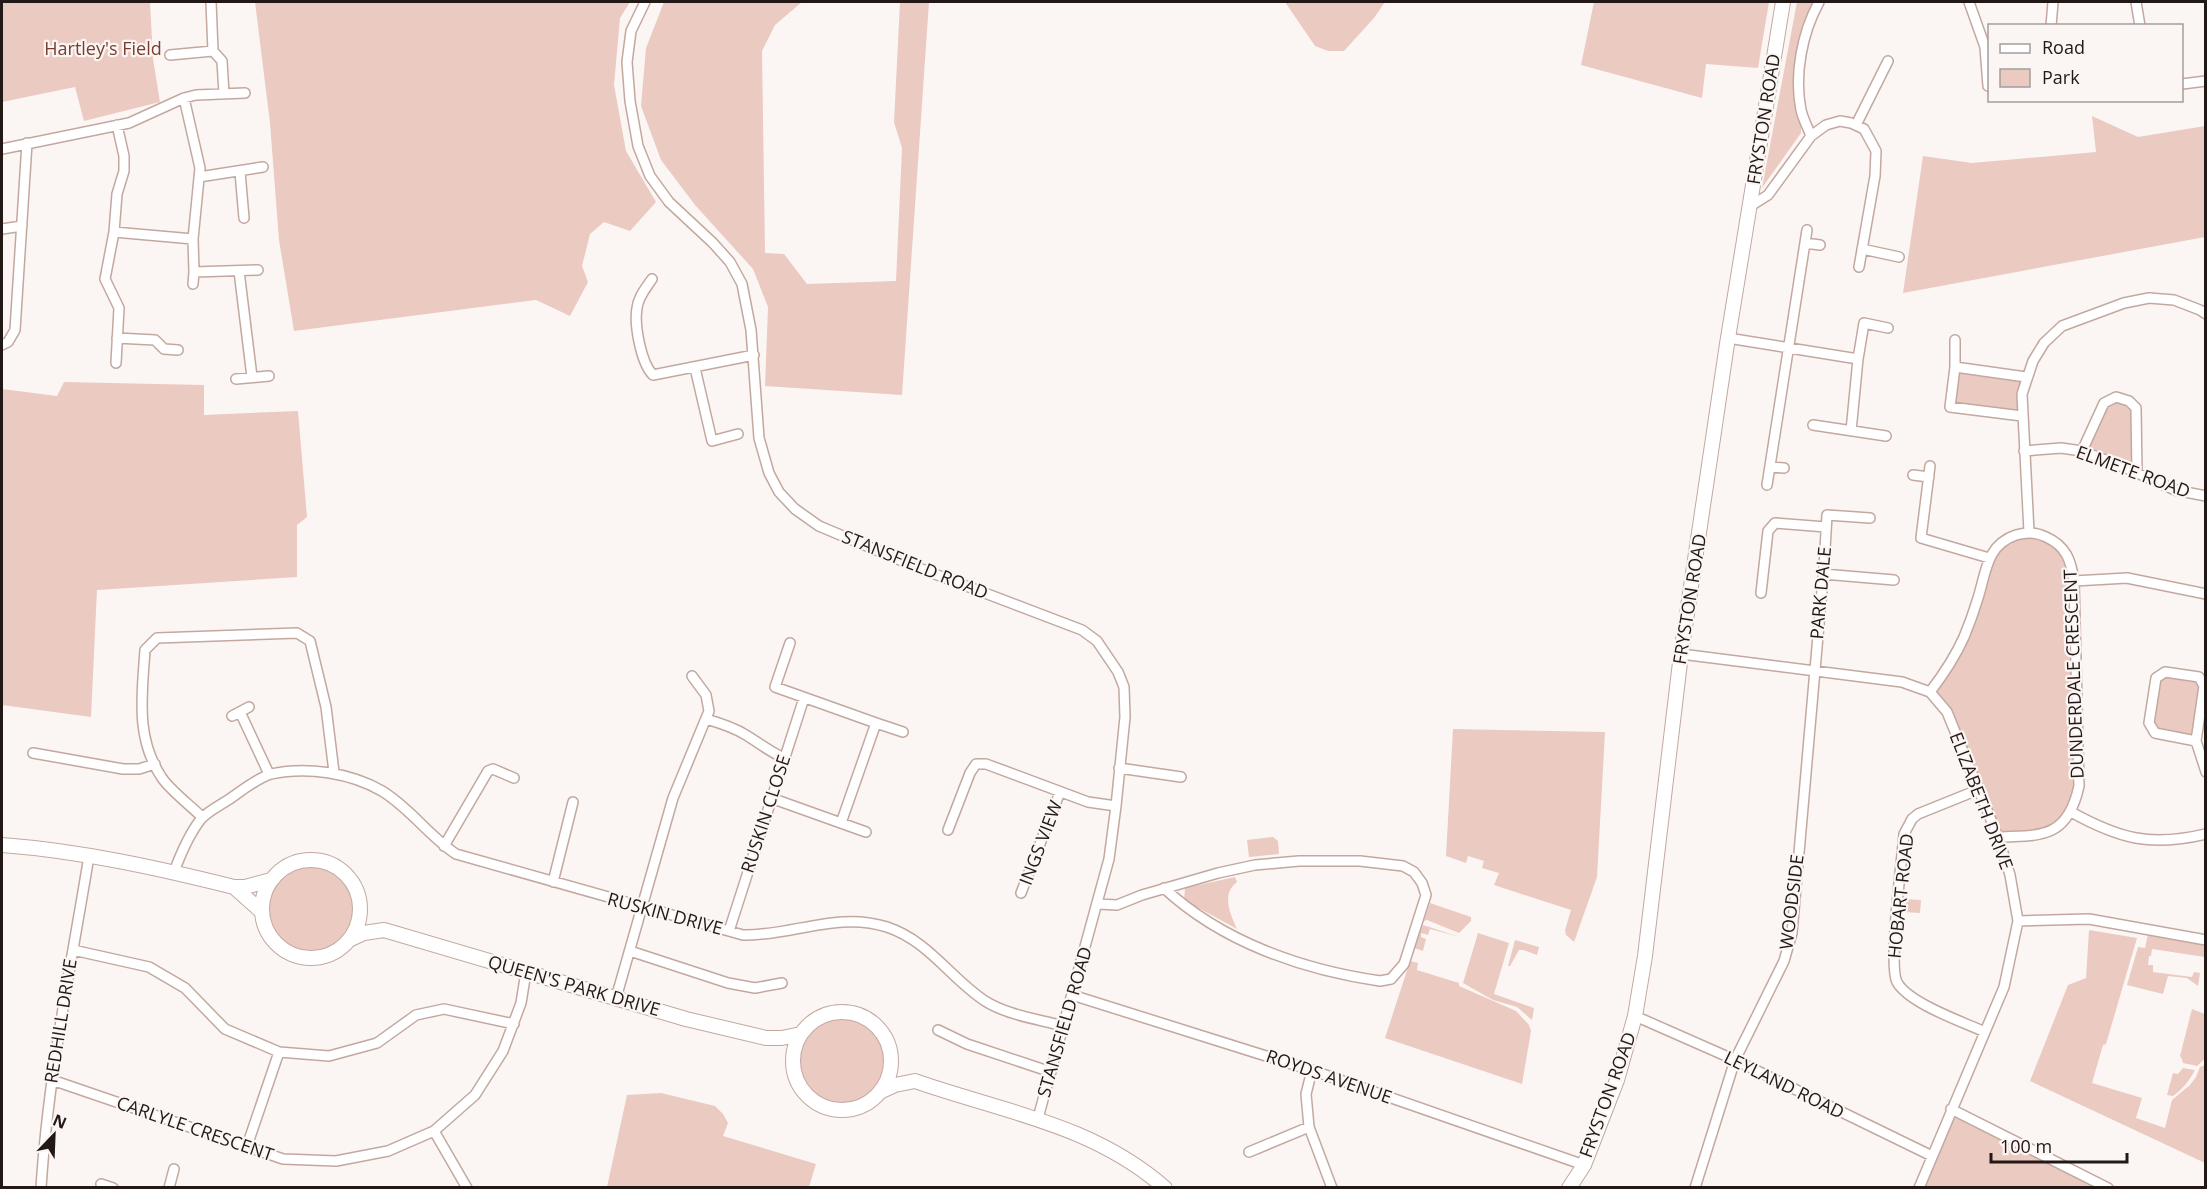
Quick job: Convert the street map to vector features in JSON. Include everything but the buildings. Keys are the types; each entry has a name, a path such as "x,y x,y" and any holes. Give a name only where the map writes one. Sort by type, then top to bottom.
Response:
{"street":[{"path":"211,2 213,51 222,61 224,94"},
{"name":"STANSFIELD ROAD","path":"645,2 631,31 627,62 630,101 638,146 651,176 669,202 730,262 742,284 754,355 759,438 769,473 779,492 795,509 819,526 919,568 1082,630 1097,642 1112,660 1124,687 1125,717 1109,859 1038,1118"},
{"name":"FRYSTON ROAD","path":"1569,1188 1584,1165 1617,1080 1635,1016 1646,945 1681,654 1728,338 1783,2"},
{"name":"FRYSTON ROAD","path":"1811,136 1801,112 1798,89 1802,47 1812,15 1819,2"},
{"path":"1969,2 1985,47 1988,86"},
{"path":"2051,24 2053,2"},
{"path":"2136,2 2140,24"},
{"path":"170,55 213,51"},
{"path":"1856,125 1888,62"},
{"path":"2183,84 2205,81"},
{"path":"2,148 137,120 184,98 196,95 245,93"},
{"path":"184,98 198,158 199,177 193,239 193,284"},
{"path":"1749,207 1768,195 1811,136 1826,125 1840,121 1864,129 1876,151 1875,176 1859,267"},
{"path":"116,363 119,308 105,279 114,232 117,194 124,171 117,125"},
{"path":"2,345 8,342 15,330 27,143"},
{"path":"199,177 263,167"},
{"path":"240,172 244,218"},
{"path":"2,229 22,226"},
{"path":"1767,485 1807,230"},
{"path":"114,232 193,239"},
{"path":"1805,243 1820,245"},
{"path":"1862,249 1899,257"},
{"path":"194,272 258,270"},
{"path":"239,271 252,377"},
{"path":"652,279 640,297 637,308 638,334 647,369 653,375 754,355"},
{"path":"1681,654 1902,682 1930,692 1947,669 1963,639 1989,558 1998,544 2013,536 2029,532 2022,394 2032,361 2044,344 2062,326 2113,307 2149,298 2174,300 2205,314"},
{"path":"1851,431 1864,323 1888,328"},
{"path":"117,338 155,340 164,349 178,350"},
{"path":"1728,338 1858,359"},
{"path":"1956,340 1950,407 2022,416"},
{"path":"1955,367 2026,377"},
{"path":"695,368 712,441 738,434"},
{"path":"237,379 269,376"},
{"path":"2082,451 2104,404 2116,397 2129,401 2136,408 2137,472"},
{"path":"1813,425 1886,436"},
{"name":"ELMETE ROAD","path":"2024,451 2061,448 2082,451 2137,472 2175,490 2205,496"},
{"path":"1770,466 1785,468"},
{"path":"1930,466 1921,538 1989,558"},
{"path":"1913,475 1929,477"},
{"name":"PARK DALE","path":"1814,670 1827,515 1870,518"},
{"path":"1761,593 1768,531 1775,523 1826,527"},
{"name":"DUNDERDALE CRESCENT","path":"2029,532 2056,542 2066,551 2071,561 2074,581 2079,786 2071,812"},
{"path":"1823,574 1894,580"},
{"path":"2074,581 2127,578 2205,594"},
{"path":"202,817 163,779 147,748 141,716 145,650 157,638 297,633 310,640 326,707 334,772"},
{"path":"790,643 775,687 903,732"},
{"name":"WOODSIDE","path":"1695,1188 1735,1060 1784,961 1792,933 1814,670"},
{"path":"2196,741 2155,733 2149,723 2156,678 2165,672 2199,677 2204,686 2196,741 2205,772"},
{"path":"616,999 673,798 709,711 706,695 692,676"},
{"name":"ELIZABETH DRIVE","path":"1919,1188 2004,987 2018,921 2010,875 1980,789 1947,712 1930,692"},
{"name":"RUSKIN CLOSE","path":"729,931 804,698"},
{"path":"240,712 269,774"},
{"path":"706,719 725,724 784,758"},
{"path":"841,823 876,723"},
{"path":"33,753 123,769 155,764"},
{"name":"INGS VIEW","path":"948,830 970,773 976,764 986,764 1088,802 1116,806"},
{"path":"1119,768 1180,777"},
{"path":"444,846 488,771 493,769 513,777"},
{"name":"RUSKIN DRIVE","path":"174,872 185,844 202,817 269,774 302,770 334,772 381,790 401,804 444,846 456,854 743,935 762,935 844,921 887,927 922,945 938,957 974,993 988,1003 1004,1010 1063,1026"},
{"name":"HOBART ROAD","path":"1980,789 1918,814 1908,826 1904,834 1893,959 1896,982 1910,996 1985,1032"},
{"name":"INGS VIEW","path":"1022,893 1060,792"},
{"path":"771,798 866,832"},
{"path":"553,882 573,802"},
{"path":"1998,837 2037,837 2052,830 2071,812 2124,836 2148,840 2172,841 2205,834"},
{"name":"QUEEN'S PARK DRIVE","path":"2,845 89,856 174,872 234,887 250,886 271,880 287,866 297,861 319,860 340,868 351,879 358,894 361,909 384,930"},
{"name":"REDHILL DRIVE","path":"41,1188 44,1129 89,856"},
{"path":"1098,903 1117,905 1164,888 1218,873 1255,865 1299,861 1360,861 1403,866 1414,872 1422,883 1426,895 1404,964 1391,979 1380,981 1306,964 1240,940 1186,908 1164,888"},
{"path":"261,911 265,889 271,880"},
{"name":"QUEEN'S PARK DRIVE","path":"234,887 261,911 269,936 280,948 294,956 309,959 325,957 340,950 351,939 364,933 384,930 686,1019 766,1038 782,1038 801,1034"},
{"path":"351,939 358,925 361,909"},
{"path":"2018,921 2090,919 2205,940"},
{"path":"73,950 149,967 185,988 225,1029 279,1052 329,1056 377,1043 416,1016 444,1009 514,1024"},
{"path":"630,951 728,983 755,988 782,984"},
{"name":"CARLYLE CRESCENT","path":"52,1080 283,1159 336,1161 388,1151 434,1131 475,1095 503,1051 521,1002 526,972"},
{"name":"ROYDS AVENUE","path":"1072,995 1312,1070 1584,1165"},
{"path":"840,1011 861,1015 871,1020 882,1031 890,1045 892,1061 890,1077 882,1091 871,1102 857,1109 841,1111 811,1100 801,1088 794,1073 793,1060 801,1034 810,1023 829,1013 840,1011"},
{"name":"LEYLAND ROAD","path":"1635,1016 1735,1060 1932,1156"},
{"path":"938,1030 967,1044 1051,1072"},
{"name":"QUEEN'S PARK DRIVE","path":"766,1038 793,1060"},
{"path":"247,1146 279,1052"},
{"path":"892,1061 915,1082"},
{"path":"1312,1070 1306,1094 1310,1127 1332,1188"},
{"path":"882,1091 895,1084 915,1082 1038,1118 1091,1139 1133,1162 1165,1188"},
{"path":"1952,1108 2108,1188"},
{"path":"1249,1152 1310,1127"},
{"path":"434,1131 467,1188"},
{"path":"169,1188 174,1169"},
{"path":"101,1184 113,1188"}],"green space":[{"name":"Hartley's Field","path":"2,2 150,2 153,59 160,102 84,121 75,87 2,102"},
{"path":"255,2 630,2 620,18 614,85 626,151 656,202 630,231 604,222 590,234 582,266 588,282 570,316 536,300 294,331 279,240 270,123"},
{"path":"664,2 802,2 775,25 762,51 765,253 784,254 807,284 896,281 902,148 894,122 900,2 929,2 902,395 765,386 768,307 753,269 695,205 661,160 641,106 646,48"},
{"path":"1285,2 1385,2 1374,18 1344,51 1328,51 1315,46"},
{"path":"1594,2 1769,2 1758,68 1706,64 1702,98 1581,65"},
{"path":"1797,2 1819,2 1802,47 1801,133 1762,188"},
{"path":"2092,116 2138,137 2205,126 2205,237 1903,293 1923,156 1972,163 2096,152"},
{"path":"1955,367 2026,377 2022,416 1950,407"},
{"path":"64,382 204,385 204,415 298,411 307,517 297,525 297,577 97,590 91,717 2,705 2,389 57,396"},
{"path":"2116,397 2136,408 2137,472 2082,451 2104,403"},
{"path":"2013,536 2044,536 2071,561 2076,800 2052,830 1998,837 1947,712 1930,692 1963,639 1989,558"},
{"path":"2165,672 2199,677 2204,686 2196,741 2155,733 2149,723 2156,678"},
{"path":"1453,729 1605,732 1597,877 1574,942 1566,935 1565,930 1571,910 1494,885 1499,873 1482,868 1484,861 1468,856 1466,863 1446,856"},
{"path":"1273,837 1278,841 1279,854 1249,857 1247,840"},
{"path":"311,864 328,867 343,877 353,892 356,909 353,926 343,941 328,951 311,954 294,951 279,941 269,926 266,909 269,892 279,877 294,867"},
{"path":"1235,877 1237,882 1229,892 1228,904 1237,929 1184,900 1185,888"},
{"path":"1903,899 1921,900 1920,913 1902,912"},
{"path":"1430,903 1471,917 1471,921 1459,933 1427,920 1424,921"},
{"path":"1423,925 1460,937 1430,929 1428,935 1421,933 1421,937 1426,939 1423,951 1414,948"},
{"path":"2089,930 2137,938 2106,1044 2103,1045 2092,1083 2142,1098 2136,1118 2165,1128 2172,1100 2190,1085 2200,1067 2205,1065 2205,1163 2030,1081 2068,985 2086,978"},
{"path":"2149,930 2205,940 2205,957 2152,949 2151,956 2149,956 2148,965 2153,965 2153,972 2192,977 2194,972 2200,973 2198,986 2187,978 2168,976 2163,994 2127,985 2138,947 2145,948"},
{"path":"1478,933 1509,943 1494,994 1534,1008 1532,1020 1517,1007 1493,1000 1463,983"},
{"path":"1515,940 1539,947 1537,955 1519,950 1508,966"},
{"path":"1410,961 1418,963 1417,970 1459,983 1459,986 1516,1011 1529,1025 1531,1031 1522,1084 1385,1038"},
{"path":"2192,1009 2205,1014 2205,1059 2197,1066 2183,1063 2180,1056"},
{"path":"842,1016 859,1019 874,1029 884,1044 887,1061 884,1078 874,1093 859,1103 842,1106 825,1103 810,1093 800,1078 797,1061 800,1044 810,1029 825,1019"},
{"path":"2183,1068 2195,1070 2180,1091 2173,1096 2167,1095 2173,1073 2178,1074"},
{"path":"661,1093 715,1106 728,1123 723,1136 816,1164 809,1187 607,1187 627,1095"},
{"path":"1951,1109 2110,1188 1919,1188"}]}
